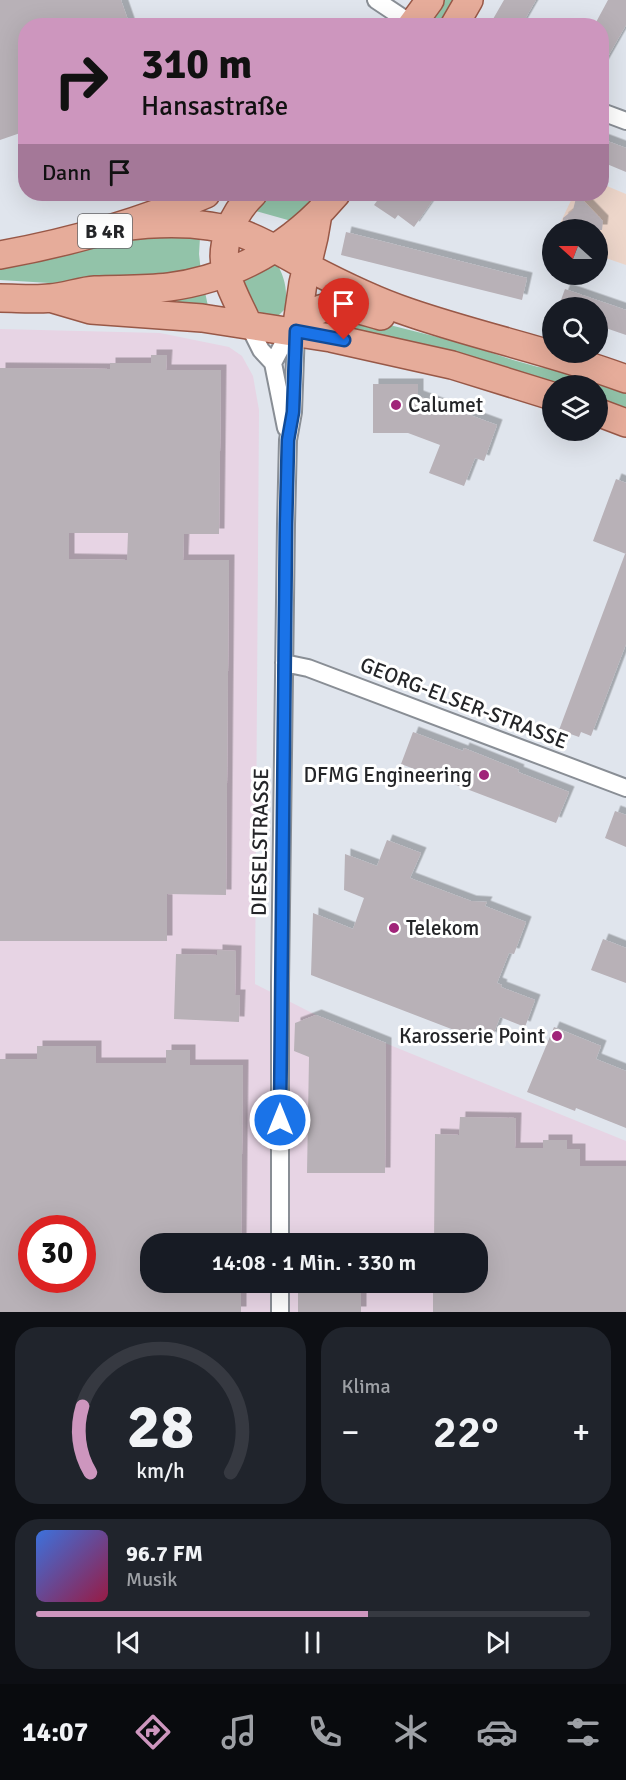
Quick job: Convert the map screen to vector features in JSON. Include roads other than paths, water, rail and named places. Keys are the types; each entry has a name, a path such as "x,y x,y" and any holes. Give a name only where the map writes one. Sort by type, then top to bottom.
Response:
{"main road":[{"path":"418,18 430,0"},
{"path":"459,18 469,0"},
{"name":"B 4R","path":"0,255 47,246 121,227 188,201"},
{"path":"248,201 238,212 229,230 225,247 226,273 233,294 248,324"},
{"path":"0,298 50,298 94,290 123,291 177,286 209,279 275,249 299,231 330,201"},
{"path":"296,331 306,266 318,214"},
{"path":"121,227 180,224 229,230 275,249 367,296 436,322 567,358 626,379"},
{"path":"50,298 91,310 174,315 296,331 421,357 542,393"},
{"path":"296,331 317,309 333,306 361,310 391,319 436,322"},
{"path":"608,416 626,423"}],"street":[{"path":"376,0 403,18"},
{"path":"609,114 626,121"},
{"name":"DIESELSTRASSE","path":"248,324 261,350 273,363 288,440"},
{"path":"273,363 283,344 296,331"},
{"name":"DIESELSTRASSE","path":"280,1233 284,663 288,440 293,412 296,331"},
{"name":"GEORG-ELSER-STRASSE","path":"284,663 308,668 626,788"},
{"path":"280,1293 280,1312"}],"place":[{"name":"Calumet","path":"396,405"},
{"name":"DFMG Engineering","path":"484,775"},
{"name":"Telekom","path":"394,928"},
{"name":"Karosserie Point","path":"557,1036"}]}
